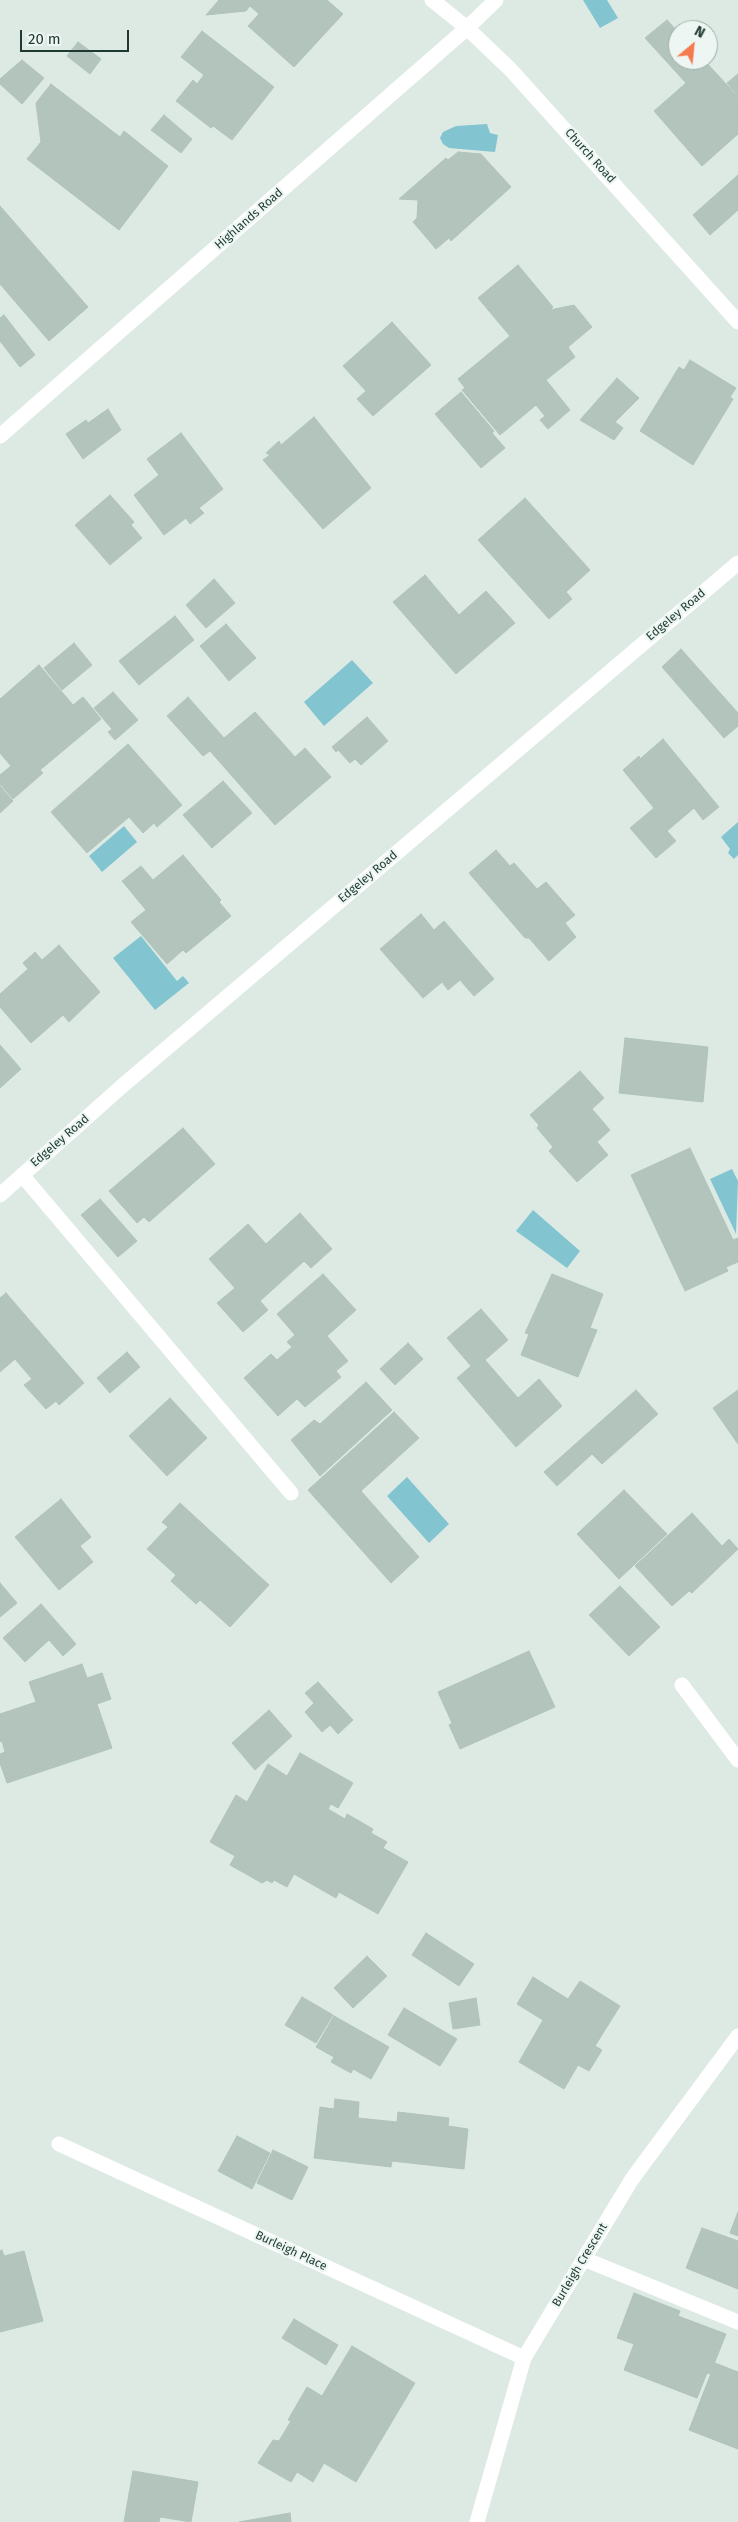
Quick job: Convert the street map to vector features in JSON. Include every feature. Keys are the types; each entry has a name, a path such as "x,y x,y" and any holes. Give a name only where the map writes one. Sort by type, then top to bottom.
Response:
{"street":[{"name":"Church Road","path":"432,0 468,28 510,68 738,322"},
{"name":"Highlands Road","path":"0,436 468,28 496,0"},
{"name":"Edgeley Road","path":"2,1190 22,1175 144,1068 738,563"},
{"path":"22,1175 291,1493"},
{"path":"682,1685 738,1760"},
{"name":"Burleigh Crescent","path":"477,2522 524,2358 632,2179 738,2036"},
{"name":"Burleigh Place","path":"59,2144 524,2358"},
{"path":"584,2259 738,2322"}],"water":[{"path":"583,0 607,0 618,18 600,28"},
{"path":"487,124 490,133 498,135 495,152 449,148 443,144 440,138 443,132 456,126"},
{"path":"352,660 373,683 324,726 304,702"},
{"path":"738,822 738,855 734,859 728,853 730,849 721,837"},
{"path":"124,826 137,842 102,872 89,856"},
{"path":"141,936 177,981 183,976 189,983 155,1010 113,958"},
{"path":"732,1169 738,1181 736,1234 710,1179"},
{"path":"533,1210 580,1251 567,1268 516,1231"},
{"path":"407,1477 449,1524 429,1543 387,1496"}],"building":[{"path":"219,0 327,0 343,14 294,67 248,26 259,14 250,6 246,11 206,15"},
{"path":"668,21 668,63 645,38"},
{"path":"202,31 274,87 232,140 213,126 211,128 176,101 193,80 197,84 204,75 181,57"},
{"path":"78,42 101,59 90,74 67,56"},
{"path":"22,60 44,78 22,104 0,84 0,79"},
{"path":"674,70 713,70 738,97 738,134 702,166 654,111 686,83"},
{"path":"738,74 738,96 727,83"},
{"path":"51,84 120,137 124,131 168,166 119,230 27,159 41,142 36,103"},
{"path":"164,115 192,139 181,153 151,130"},
{"path":"458,152 481,154 511,187 451,241 449,238 436,249 413,222 417,218 418,200 399,199 446,158 448,160"},
{"path":"738,175 738,210 710,235 693,215"},
{"path":"0,206 88,307 49,341 0,284"},
{"path":"518,265 553,307 550,310 574,305 592,327 568,347 575,357 546,380 570,410 548,429 540,420 545,416 536,405 500,435 462,390 465,388 458,379 510,336 478,298"},
{"path":"4,315 35,355 20,367 0,341 0,318"},
{"path":"392,322 431,365 373,416 357,399 366,391 343,366"},
{"path":"690,360 736,388 730,397 733,399 693,465 640,431 679,367 684,370"},
{"path":"617,378 639,398 615,422 623,428 614,440 580,420"},
{"path":"461,392 494,431 492,433 505,448 481,468 435,414"},
{"path":"108,409 121,430 83,459 66,434 86,420 88,423"},
{"path":"314,417 371,488 323,529 263,460 270,455 266,453 279,441 281,445"},
{"path":"181,433 223,489 199,508 204,513 190,524 186,518 164,535 134,495 159,475 147,459"},
{"path":"110,495 134,522 131,525 142,538 110,565 75,525"},
{"path":"525,498 590,570 566,592 572,599 549,619 478,540"},
{"path":"425,575 459,615 486,591 515,623 456,674 393,602"},
{"path":"214,579 235,603 206,628 186,605"},
{"path":"175,616 194,640 139,685 119,661"},
{"path":"226,624 256,658 229,681 200,646"},
{"path":"74,643 92,665 62,690 44,668"},
{"path":"681,649 738,713 738,726 724,738 662,667"},
{"path":"39,665 73,705 83,697 101,719 40,770 43,773 13,799 0,784 0,775 11,766 0,753 0,699"},
{"path":"113,692 138,720 115,740 108,732 112,729 94,708"},
{"path":"188,697 224,738 255,712 295,757 305,748 331,777 275,825 210,751 203,756 167,716"},
{"path":"367,717 388,741 361,765 355,759 350,763 338,750 336,752 332,747"},
{"path":"663,739 719,807 703,820 694,808 667,831 676,841 656,858 630,828 654,808 623,770 639,756 640,759"},
{"path":"128,744 182,805 157,827 154,823 143,833 129,817 87,853 51,812"},
{"path":"223,781 252,813 212,848 183,815"},
{"path":"0,786 13,801 0,813"},
{"path":"496,850 510,866 514,863 537,889 546,882 575,915 565,923 576,937 549,961 529,938 525,938 469,873"},
{"path":"183,855 221,900 219,902 231,916 186,953 183,950 167,964 131,922 146,910 122,881 141,866 153,880"},
{"path":"421,914 434,930 444,921 494,979 474,996 460,980 448,990 442,982 423,998 380,949"},
{"path":"59,945 100,992 69,1022 63,1015 31,1043 0,1007 0,994 28,969 23,963 35,952 42,960"},
{"path":"625,1038 708,1047 703,1102 619,1093"},
{"path":"0,1045 21,1069 0,1088"},
{"path":"580,1071 604,1098 592,1109 610,1130 597,1142 608,1155 577,1182 549,1151 553,1147 537,1128 539,1125 530,1115"},
{"path":"183,1128 215,1164 149,1222 144,1217 137,1223 109,1191"},
{"path":"690,1148 733,1240 738,1238 738,1262 726,1267 728,1271 685,1291 631,1175"},
{"path":"100,1199 137,1241 118,1257 81,1215"},
{"path":"300,1213 332,1249 311,1268 304,1261 260,1301 268,1310 243,1332 217,1303 235,1288 209,1259 248,1224 266,1244"},
{"path":"323,1274 356,1310 327,1336 348,1361 336,1371 341,1377 305,1407 297,1399 278,1416 244,1378 271,1354 277,1360 292,1347 287,1342 295,1335 277,1314"},
{"path":"552,1274 603,1294 590,1328 597,1330 578,1377 521,1355 529,1334 525,1333"},
{"path":"6,1293 84,1383 59,1405 56,1401 46,1409 24,1385 32,1379 15,1359 0,1372 0,1298"},
{"path":"481,1309 508,1340 485,1360 518,1398 539,1379 562,1406 516,1447 457,1378 471,1366 447,1338"},
{"path":"408,1343 423,1359 395,1385 380,1369"},
{"path":"127,1352 140,1367 110,1393 97,1378"},
{"path":"366,1382 392,1410 320,1476 291,1440 314,1420 320,1424"},
{"path":"636,1390 658,1414 602,1464 592,1454 557,1486 544,1472"},
{"path":"738,1390 738,1444 713,1408"},
{"path":"170,1398 207,1438 167,1476 129,1436"},
{"path":"394,1412 419,1438 361,1491 419,1557 391,1583 308,1490"},
{"path":"624,1490 667,1534 619,1579 577,1534"},
{"path":"61,1499 91,1537 80,1546 93,1562 59,1590 15,1537"},
{"path":"180,1503 269,1585 230,1627 200,1600 196,1604 171,1581 176,1575 147,1549 168,1527 162,1522"},
{"path":"692,1513 722,1546 729,1539 738,1549 692,1593 689,1591 672,1606 635,1566"},
{"path":"0,1583 17,1603 0,1617"},
{"path":"620,1586 660,1627 629,1656 589,1615"},
{"path":"41,1604 76,1644 63,1656 49,1640 25,1662 3,1638"},
{"path":"529,1651 555,1707 460,1749 449,1725 452,1723 438,1692"},
{"path":"82,1664 87,1678 102,1673 111,1699 97,1704 112,1748 7,1783 0,1763 0,1754 5,1752 2,1741 0,1742 0,1714 36,1702 29,1682"},
{"path":"318,1682 353,1720 338,1734 330,1725 322,1732 305,1712 314,1703 305,1693"},
{"path":"269,1710 292,1736 255,1770 232,1743"},
{"path":"300,1753 353,1783 338,1808 331,1804 328,1809 345,1819 347,1814 373,1829 371,1833 387,1842 383,1848 408,1862 378,1914 339,1892 336,1898 294,1874 287,1887 274,1880 272,1883 267,1880 262,1883 230,1865 235,1856 210,1842 236,1795 247,1802 268,1764 287,1776"},
{"path":"426,1933 474,1964 459,1986 412,1955"},
{"path":"367,1956 387,1976 353,2008 334,1988"},
{"path":"533,1977 568,1999 580,1981 620,2006 595,2046 602,2050 589,2071 578,2065 564,2089 519,2062 543,2020 517,2004"},
{"path":"302,1997 333,2015 316,2043 285,2025"},
{"path":"476,1998 480,2025 453,2029 449,2003"},
{"path":"404,2008 457,2039 440,2066 388,2035"},
{"path":"334,2016 389,2047 371,2079 353,2069 351,2073 331,2062 334,2057 316,2047"},
{"path":"335,2099 359,2102 358,2118 397,2122 398,2112 449,2118 448,2126 468,2129 464,2169 392,2161 391,2167 314,2158 320,2107 334,2109"},
{"path":"237,2136 270,2153 252,2189 218,2171"},
{"path":"273,2150 308,2167 292,2200 257,2183"},
{"path":"738,2212 738,2236 730,2233"},
{"path":"702,2228 738,2241 738,2289 686,2268"},
{"path":"2,2250 4,2256 24,2251 43,2321 0,2332 0,2251"},
{"path":"634,2293 680,2311 678,2316 726,2334 710,2374 707,2373 697,2398 624,2370 634,2344 617,2338"},
{"path":"294,2319 338,2345 326,2365 282,2338"},
{"path":"352,2346 415,2383 356,2482 324,2463 313,2482 297,2472 291,2482 258,2463 273,2440 279,2441 291,2421 288,2420 307,2387 322,2396"},
{"path":"715,2363 738,2372 738,2449 689,2430"},
{"path":"133,2471 198,2482 191,2522 160,2517 159,2522 124,2522"},
{"path":"290,2513 291,2522 239,2522"}]}
